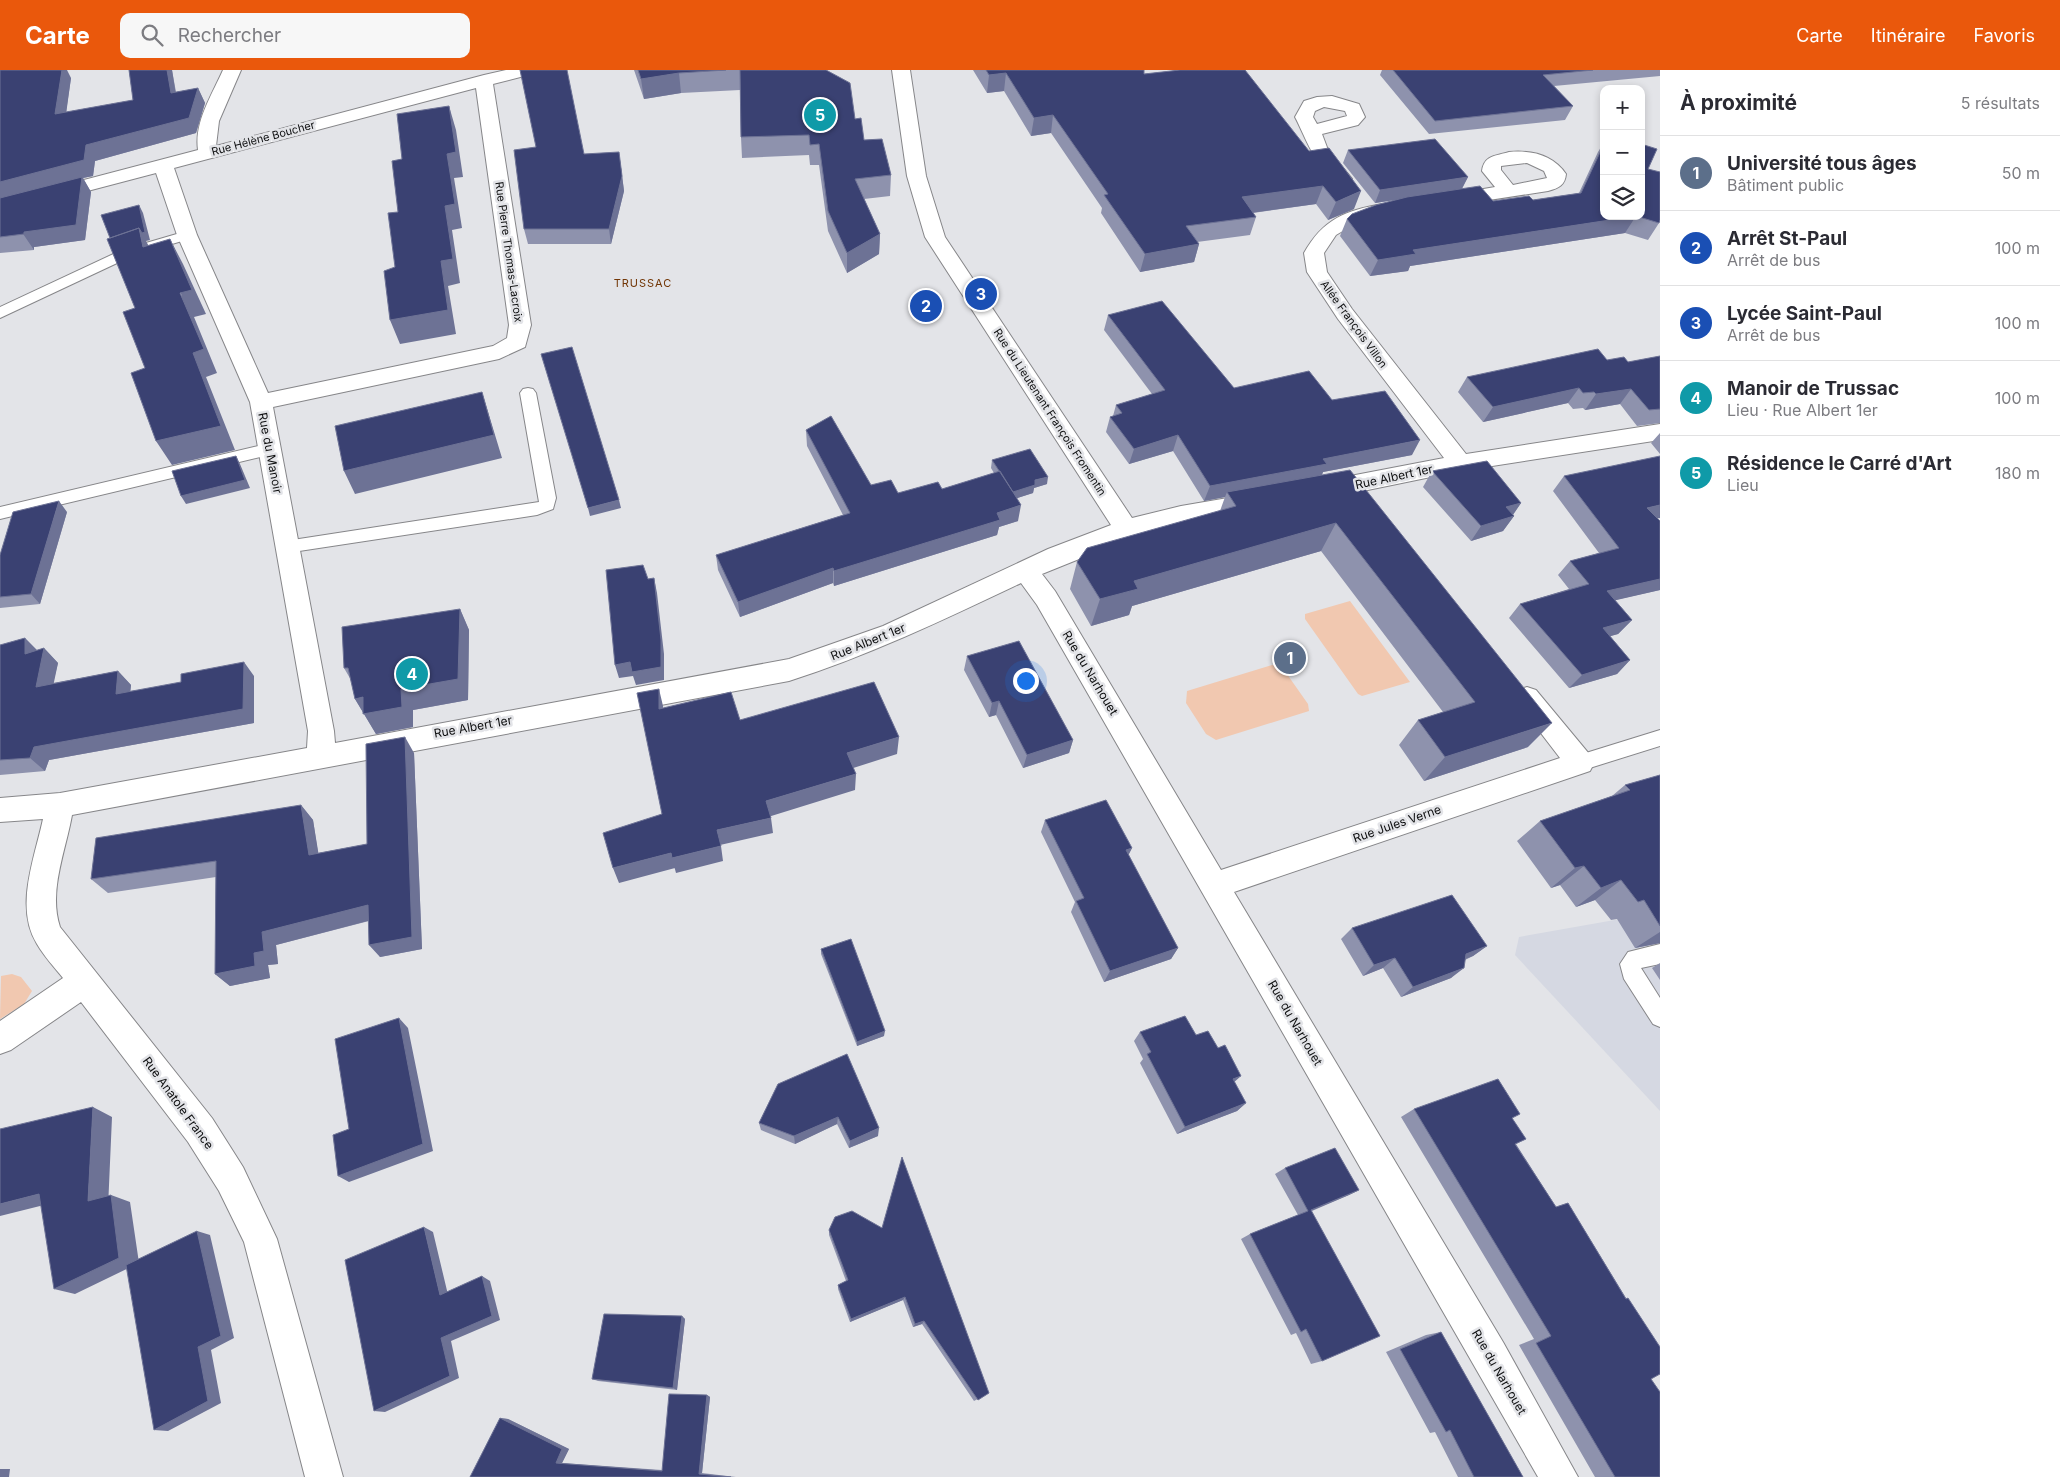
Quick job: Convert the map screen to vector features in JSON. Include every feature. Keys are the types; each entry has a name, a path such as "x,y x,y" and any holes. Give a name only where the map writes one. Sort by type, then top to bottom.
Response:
{"street":[{"path":"208,153 206,146 209,124 232,70"},
{"name":"Rue Hélène Boucher","path":"0,208 526,70"},
{"name":"Rue du Lieutenant François Fromentin","path":"901,70 924,212 935,237 1127,530"},
{"name":"Rue Pierre Thomas-Lacroix","path":"261,402 499,352 516,342 520,325 484,80"},
{"path":"1312,131 1312,138 1317,146 1359,200"},
{"name":"Rue du Manoir","path":"163,165 187,235 261,402 271,449 286,547 322,731 321,757"},
{"path":"1434,202 1508,191"},
{"name":"Allée François Villon","path":"1406,206 1359,200 1321,240 1314,253 1317,272 1345,314 1460,463"},
{"name":"Rue Albert 1er","path":"1306,494 1460,463 1660,432"},
{"path":"1354,485 1370,507"},
{"name":"Rue Albert 1er","path":"0,810 60,805 789,670 833,656 888,634 1058,556 1127,530 1158,520 1277,499"},
{"name":"Rue du Narhouet","path":"1026,571 1046,598 1485,1346 1559,1477"},
{"path":"1513,681 1580,763"},
{"name":"Rue Jules Verne","path":"1214,886 1580,763"},
{"name":"Rue Anatole France","path":"60,805 48,864 41,921 47,934 86,981 200,1130 248,1211 260,1239 324,1477"},
{"path":"0,1039 86,981"}],"lane":[{"path":"0,313 127,253 187,235"},
{"path":"286,547 537,509 547,505 548,498 528,393"},
{"path":"0,513 271,449"},
{"name":"Rue Jules Verne","path":"1580,763 1660,738"},
{"path":"1660,954 1635,959 1630,964 1631,972 1660,1017"}],"shaded area":[{"path":"1350,601 1410,682 1362,696 1358,694 1305,619 1305,614"},
{"path":"1272,665 1282,667 1308,704 1309,711 1216,740 1206,734 1186,703 1187,691"},
{"path":"1660,912 1660,1111 1515,955 1519,937"},
{"path":"12,974 21,977 32,991 24,1004 0,1019 1,976"}],"building":[{"path":"0,70 62,70 55,114 133,100 129,70 167,70 171,93 198,88 189,118 86,145 84,160 0,182"},
{"path":"520,70 567,70 584,154 619,152 622,176 609,229 524,229 514,150 536,147"},
{"path":"638,70 726,70 679,73 641,79"},
{"path":"740,70 826,70 850,83 855,119 861,118 864,140 882,139 891,175 855,179 880,234 847,253 828,211 819,144 810,145 809,135 741,137"},
{"path":"986,70 1144,70 1144,74 1180,70 1245,70 1309,151 1329,148 1361,191 1336,202 1323,186 1242,197 1256,217 1186,226 1199,244 1145,254 1104,195 1108,194 1053,115 1034,118 1006,73 989,75"},
{"path":"1393,70 1593,70 1543,75 1573,106 1435,121"},
{"path":"449,106 456,152 447,154 455,204 445,206 453,259 441,261 448,310 390,320 384,271 395,267 388,213 398,212 392,161 402,159 397,114"},
{"path":"1435,139 1468,177 1380,190 1348,150"},
{"path":"1645,145 1657,149 1648,169 1660,172 1659,223 1645,219"},
{"path":"1600,153 1600,220 1610,220 1413,250 1416,254 1378,260 1347,219 1352,214 1376,205 1407,197 1480,186 1493,201 1529,196 1533,200 1581,193"},
{"path":"82,177 76,225 0,237 0,198"},
{"path":"139,205 145,232 142,233 139,228 110,238 101,215"},
{"path":"139,228 143,247 170,239 192,290 180,293 204,349 193,353 221,426 156,441 131,373 145,368 123,312 135,308 107,239"},
{"path":"1162,301 1234,388 1309,371 1332,400 1385,391 1420,440 1323,459 1327,464 1210,486 1178,435 1134,449 1110,417 1122,413 1116,405 1165,390 1108,315"},
{"path":"572,347 619,500 588,508 541,354"},
{"path":"1598,349 1607,360 1624,357 1628,362 1660,356 1660,409 1649,410 1631,389 1596,394 1594,392 1583,393 1579,388 1493,407 1467,377"},
{"path":"482,392 494,435 344,471 335,426"},
{"path":"831,416 871,485 891,480 898,493 938,482 942,489 1000,471 1021,505 997,513 1000,520 834,571 833,568 738,602 716,555 850,513 806,430"},
{"path":"1030,449 1048,477 1035,480 1035,485 1013,492 992,460"},
{"path":"236,456 245,480 181,496 172,471"},
{"path":"1660,456 1660,505 1647,508 1660,521 1660,579 1607,591 1632,620 1603,628 1630,660 1582,675 1520,604 1589,584 1570,561 1619,548 1564,476"},
{"path":"1487,461 1521,503 1506,507 1514,516 1481,526 1432,471"},
{"path":"1350,470 1552,723 1445,757 1418,720 1475,702 1336,523 1134,581 1138,589 1100,599 1077,562 1087,548 1236,506 1227,492"},
{"path":"59,501 31,594 0,597 0,555 13,512"},
{"path":"643,565 648,579 654,578 661,640 661,667 632,672 630,662 615,665 606,570"},
{"path":"460,609 458,679 401,689 402,707 363,714 363,697 355,699 348,668 344,668 342,627"},
{"path":"25,638 25,654 44,648 36,687 118,671 116,694 181,682 181,674 244,662 243,709 34,747 30,758 0,760 0,645"},
{"path":"1019,641 1073,740 1027,755 999,701 992,703 967,656"},
{"path":"874,682 899,737 847,753 856,774 766,801 771,818 717,830 721,846 672,858 671,853 613,868 603,833 662,814 637,693 659,689 659,709 731,692 740,720"},
{"path":"405,737 412,937 369,945 368,905 262,932 264,951 254,953 255,966 215,974 216,861 91,879 96,838 301,805 309,855 367,844 366,744"},
{"path":"1660,775 1660,926 1644,900 1638,902 1621,880 1601,888 1584,866 1575,868 1540,821 1630,790 1625,785"},
{"path":"1106,800 1132,848 1126,850 1178,948 1110,971 1076,901 1084,898 1045,820"},
{"path":"1452,895 1487,946 1466,954 1464,968 1413,987 1395,958 1374,965 1352,928"},
{"path":"851,939 885,1031 857,1042 821,949"},
{"path":"1185,1016 1196,1035 1208,1031 1218,1048 1225,1045 1241,1076 1233,1079 1246,1103 1185,1127 1147,1054 1151,1052 1140,1032"},
{"path":"399,1018 423,1144 338,1176 333,1135 349,1129 335,1039"},
{"path":"847,1054 879,1128 850,1141 838,1117 794,1136 759,1123 778,1084"},
{"path":"1498,1079 1520,1114 1512,1118 1526,1139 1515,1144 1556,1207 1568,1203 1626,1299 1628,1298 1660,1347 1660,1374 1651,1379 1660,1392 1660,1477 1615,1477 1536,1343 1551,1336 1414,1109"},
{"path":"93,1107 88,1201 111,1195 119,1258 54,1289 39,1194 0,1204 0,1129"},
{"path":"1335,1148 1359,1190 1311,1210 1380,1336 1322,1361 1306,1329 1301,1332 1250,1234 1308,1211 1285,1168"},
{"path":"902,1157 989,1393 978,1400 924,1321 915,1324 905,1297 851,1319 838,1285 848,1280 829,1230 835,1217 852,1211 882,1228"},
{"path":"424,1227 440,1295 482,1276 492,1316 441,1338 450,1376 374,1411 345,1260"},
{"path":"197,1231 221,1336 198,1347 208,1401 154,1430 126,1265"},
{"path":"604,1314 682,1316 673,1388 592,1379"},
{"path":"1441,1332 1523,1477 1474,1477 1450,1430 1446,1432 1400,1349"},
{"path":"669,1394 707,1395 699,1474 731,1477 470,1477 500,1418 562,1449 556,1463 662,1471"}],"place":[{"name":"Résidence le Carré d'Art","path":"820,115"},
{"name":"Lycée Saint-Paul","path":"981,294"},
{"name":"Arrêt St-Paul","path":"926,306"},
{"name":"Université tous âges","path":"1290,658"},
{"name":"Manoir de Trussac","path":"412,674"}],"district":[{"name":"TRUSSAC","path":"643,283"}]}
